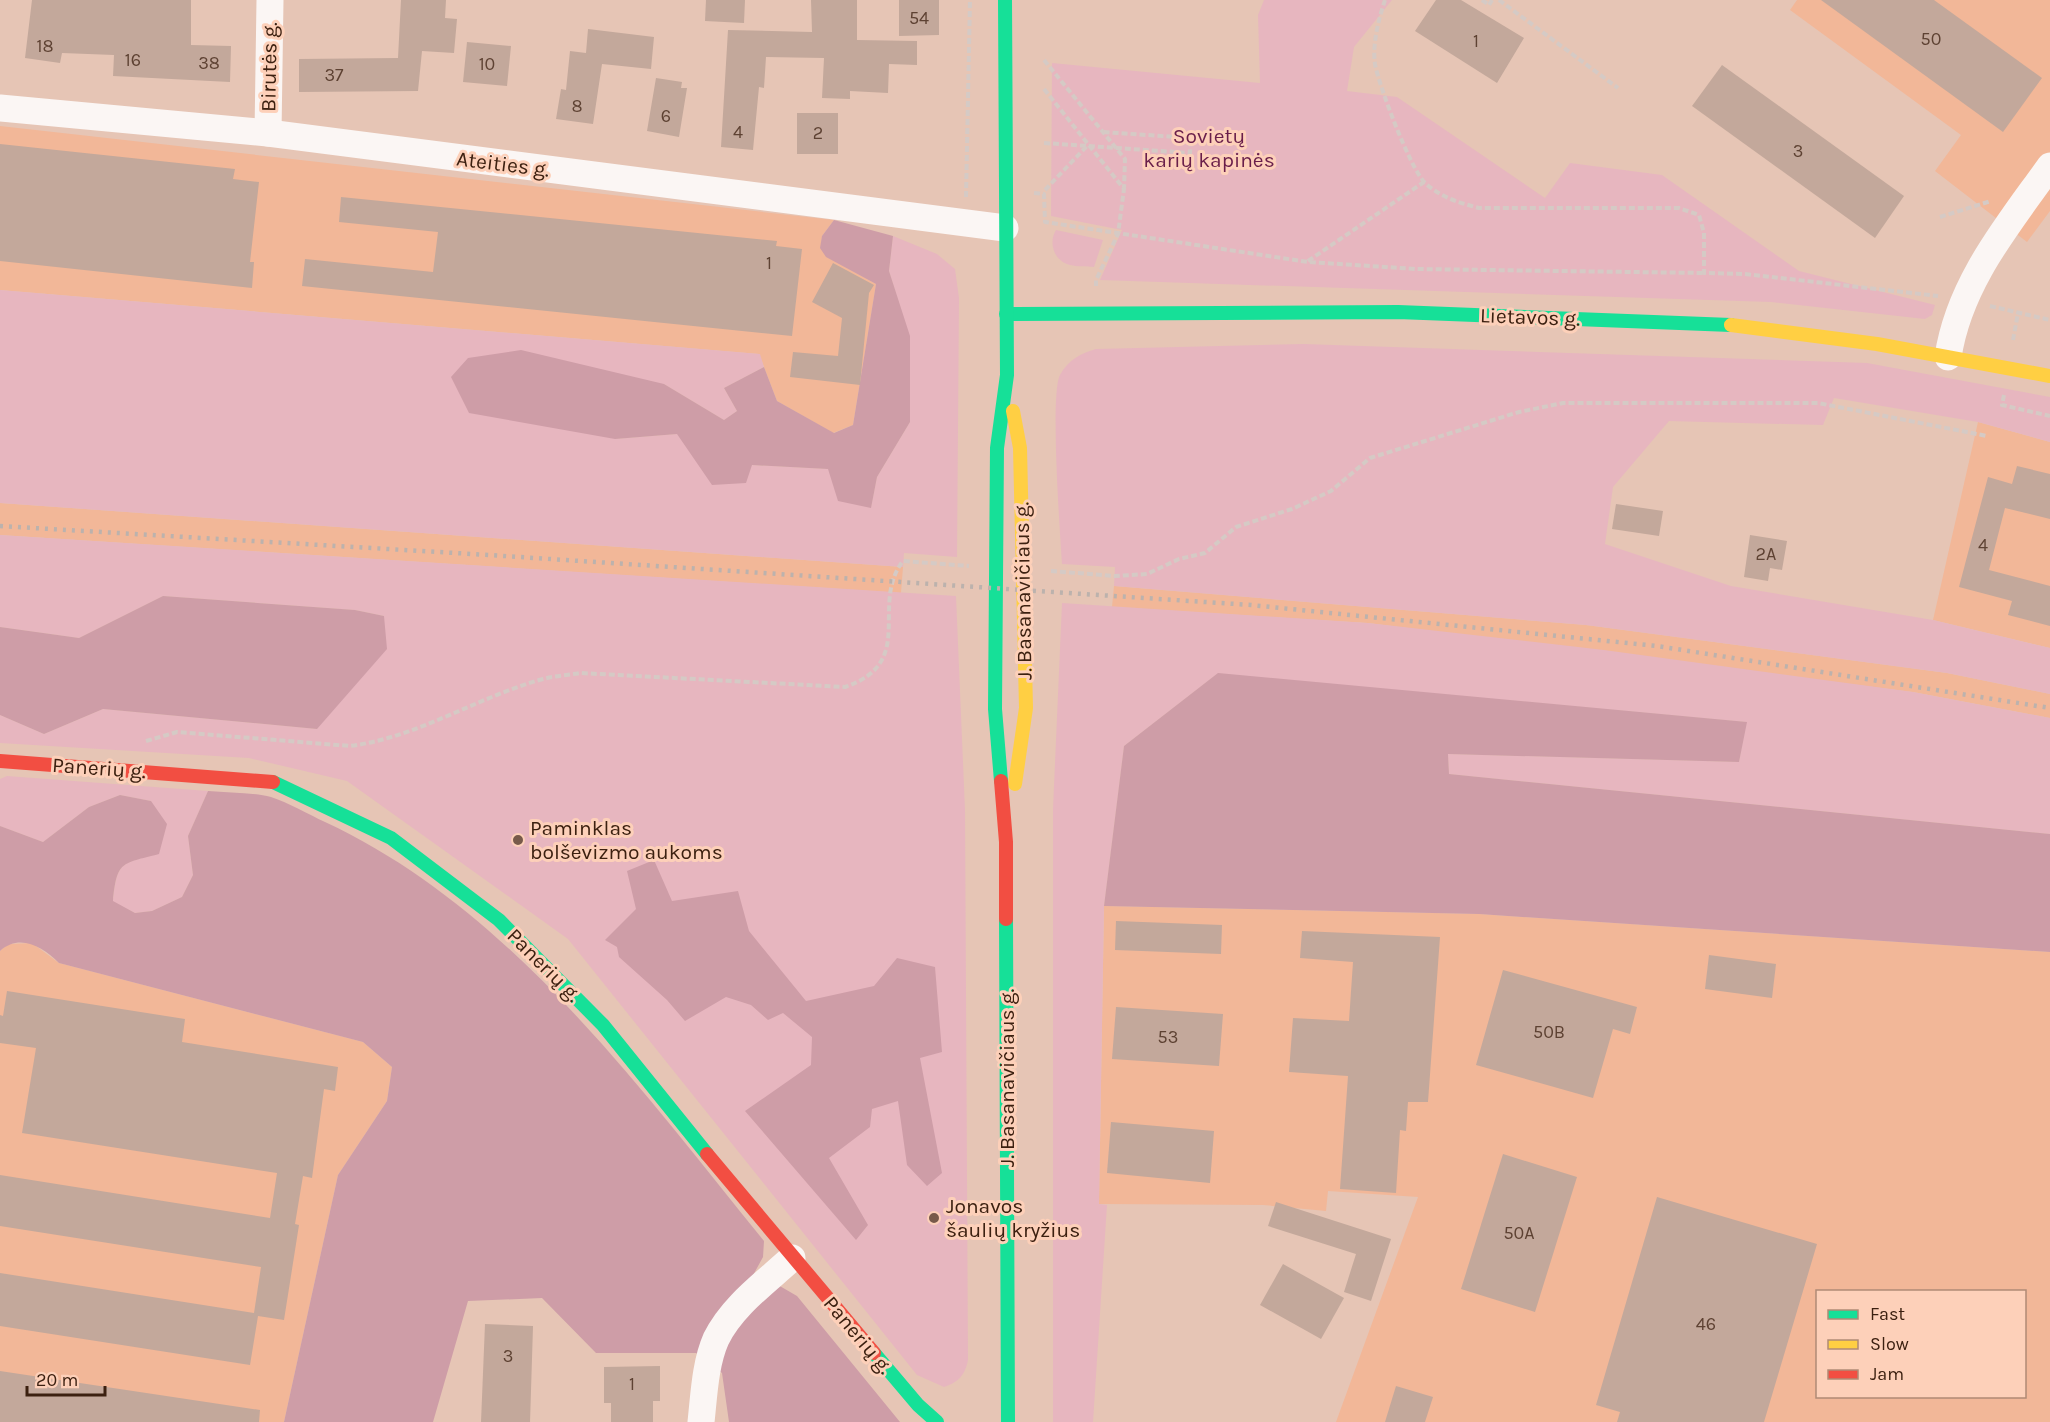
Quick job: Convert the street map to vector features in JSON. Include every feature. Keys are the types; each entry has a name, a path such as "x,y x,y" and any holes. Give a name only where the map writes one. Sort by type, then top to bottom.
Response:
{"main road":[{"name":"J. Basanavičiaus g.","path":"1005,0 1007,375 997,448 995,697 1006,842 1008,1422"},
{"name":"Lietavos g.","path":"1006,314 1398,312 1703,323 1745,326 1948,357 2050,376"},
{"name":"J. Basanavičiaus g.","path":"1006,842 1026,708 1020,448 1007,375"},
{"name":"Panerių g.","path":"0,761 272,782 391,838 499,920 603,1025 792,1258 918,1405 937,1422"}],"street":[{"name":"Birutės g.","path":"268,133 270,0"},
{"name":"Ateities g.","path":"0,108 268,133 1005,228"},
{"path":"1948,357 1951,337 1963,301 1978,270 2050,166"},
{"path":"701,1422 707,1372 716,1340 730,1316 792,1258"}],"path":[{"path":"959,206 966,198 968,189 970,0"},
{"path":"1385,0 1379,19 1375,63 1391,112 1414,166 1424,182 1452,201 1479,208 1679,208 1699,215 1704,233 1704,273"},
{"path":"1482,0 1489,5 1492,0"},
{"path":"1499,0 1618,88"},
{"path":"1044,60 1125,159 1118,234 1096,280 1095,313"},
{"path":"1044,89 1124,189"},
{"path":"1044,143 1190,153 1191,138 1103,132"},
{"path":"1045,190 1089,145"},
{"path":"1308,262 1424,182"},
{"path":"968,189 1044,194 1045,222 1308,262 1416,269 1745,274 1942,296 2050,320"},
{"path":"1940,218 1995,200"},
{"path":"1114,576 1147,574 1179,559 1205,552 1236,527 1292,509 1331,491 1370,458 1519,412 1563,403 1818,403 1987,436"},
{"path":"2002,405 2050,416"},
{"path":"145,742 177,732 350,746 372,743 414,730 543,679 580,673 845,687 862,681 875,671 884,657 892,575 903,561"}],"shaded area":[{"path":"1797,0 2050,0 2050,211 2027,242 1935,171 1961,135 1790,10"},
{"path":"0,126 834,220 822,236 821,248 827,257 876,284 853,425 833,433 777,401 759,354 0,290"},
{"path":"834,220 893,236 889,271 910,336 910,422 877,477 871,508 838,501 828,469 752,465 746,483 712,485 677,434 615,439 469,413 451,377 468,358 521,350 664,384 724,420 737,411 724,388 764,367 777,401 834,433 853,425 876,284 826,257 820,248 822,236"},
{"path":"1978,422 2050,442 2050,648 1933,620"},
{"path":"0,503 903,567 901,593 0,535"},
{"path":"1114,586 1586,625 1947,673 2050,694 2050,718 1913,692 1368,623 1112,607"},
{"path":"163,596 355,610 384,616 387,649 317,729 103,709 44,734 0,715 0,627 79,638"},
{"path":"1218,673 1747,722 1739,762 1448,754 1449,774 2050,834 2050,952 1479,914 1104,906 1124,746"},
{"path":"208,791 264,795 292,805 325,822 392,858 454,902 512,952 567,1006 619,1063 764,1241 763,1257 751,1279 778,1285 797,1296 900,1422 729,1422 722,1373 696,1353 596,1353 542,1298 468,1301 433,1422 284,1422 338,1175 387,1101 392,1067 363,1042 59,963 39,947 31,944 15,943 0,951 0,826 43,842 89,807 120,795 151,801 167,824 159,854 123,866 117,878 113,901 135,913 152,911 182,897 193,875 188,836"},
{"path":"654,860 672,901 738,891 749,931 806,1001 874,986 897,958 935,967 942,1052 920,1058 942,1173 927,1186 907,1165 898,1101 872,1109 870,1127 829,1158 868,1225 856,1240 745,1111 811,1065 812,1037 783,1013 768,1020 751,1005 726,997 685,1021 667,1000 619,957 617,947 605,940 636,909 627,871"},
{"path":"1104,906 1479,914 2050,952 2050,1422 1336,1422 1418,1197 1328,1191 1326,1211 1263,1205 1099,1204"},
{"path":"32,943 59,963 363,1042 392,1067 387,1101 338,1175 284,1422 0,1422 0,951 8,944"}],"green space":[{"name":"Sovietų karių kapinės","path":"1264,0 1392,0 1354,47 1347,91 1397,97 1545,198 1570,163 1662,175 1799,271 1935,305 1932,315 1925,319 1771,302 1100,280 1122,230 1051,216 1052,63 1260,83 1258,15"},
{"path":"1056,230 1103,240 1094,267 1073,266 1060,260 1053,246"},
{"path":"893,236 937,254 955,269 959,298 957,557 904,553 903,567 0,503 0,290 760,354 764,367 724,388 737,411 724,420 664,384 615,439 677,434 751,465 828,469 871,507 877,477 910,422 909,336 889,271"},
{"path":"1304,344 1867,363 2050,397 2050,442 1978,422 1834,398 1823,425 1669,421 1613,487 1605,544 1731,586 1933,620 2050,648 2050,694 1947,673 1586,625 1114,586 1115,567 1062,564 1056,465 1056,408 1060,375 1071,361 1096,349"},
{"path":"0,535 956,596 965,810 968,1360 960,1377 954,1383 944,1387 917,1375 568,939 347,781 249,758 0,743 0,715 44,734 103,709 317,729 384,616 355,610 163,596 79,638 0,627"},
{"path":"1062,603 1368,623 1604,650 1913,692 2050,718 2050,834 1449,774 1448,754 1739,762 1746,722 1217,674 1124,746 1104,906 1099,1204 1107,1205 1093,1422 1053,1422 1053,809"},
{"path":"7,776 208,791 188,836 193,875 182,897 152,911 135,913 113,902 119,871 123,866 159,853 151,801 120,795 89,807 43,842 0,826 0,779"}],"building":[{"path":"32,0 191,0 191,45 231,46 230,82 113,76 114,55 62,53 60,63 25,58"},
{"path":"401,0 446,0 445,18 457,19 454,53 422,51 418,91 299,92 299,59 398,58"},
{"path":"706,0 745,0 744,23 705,21"},
{"path":"811,0 857,0 857,40 917,41 917,65 889,64 888,93 850,91 850,99 822,98 824,58 766,57 764,88 759,87 753,150 721,147 728,30 812,32"},
{"path":"899,0 939,0 939,35 899,36"},
{"path":"1436,0 1461,0 1524,38 1497,83 1415,31"},
{"path":"1821,0 1934,0 2042,78 2003,132"},
{"path":"588,29 654,37 651,69 602,64 593,124 556,119 561,89 566,90 570,51 586,53"},
{"path":"467,42 511,46 507,86 463,82"},
{"path":"1722,65 1904,196 1875,238 1692,106"},
{"path":"656,78 682,82 681,88 687,88 679,137 647,131"},
{"path":"797,113 838,113 838,154 797,154"},
{"path":"0,144 235,169 233,179 259,182 250,262 254,262 252,288 0,261"},
{"path":"341,197 777,241 776,246 802,249 792,336 302,286 305,259 433,272 438,232 339,222"},
{"path":"833,263 874,285 869,293 860,385 790,377 793,352 838,356 842,318 812,302"},
{"path":"2017,466 2050,474 2050,519 2005,508 1989,570 2050,586 2050,626 2008,615 2012,601 1959,587 1988,477 2012,484"},
{"path":"1616,504 1663,511 1659,536 1612,529"},
{"path":"1750,535 1787,541 1782,570 1770,568 1768,581 1744,577"},
{"path":"1116,921 1222,925 1221,954 1115,950"},
{"path":"1302,931 1440,937 1428,1102 1408,1102 1406,1131 1400,1130 1396,1193 1340,1189 1348,1076 1289,1072 1293,1018 1349,1021 1353,962 1300,958"},
{"path":"1709,955 1776,964 1772,998 1705,989"},
{"path":"1503,970 1637,1007 1630,1034 1613,1029 1593,1098 1476,1065"},
{"path":"7,991 185,1019 182,1042 338,1067 335,1091 324,1089 312,1178 303,1176 295,1224 299,1225 284,1320 258,1316 250,1365 0,1326 0,1273 254,1313 261,1267 0,1226 0,1175 270,1218 277,1173 22,1133 36,1048 0,1043 0,1015 3,1016"},
{"path":"1116,1007 1223,1014 1219,1066 1112,1059"},
{"path":"1111,1122 1214,1131 1210,1183 1107,1173"},
{"path":"1503,1154 1577,1177 1535,1312 1461,1289"},
{"path":"1657,1197 1817,1244 1764,1422 1617,1422 1620,1412 1596,1405"},
{"path":"1276,1202 1391,1239 1371,1301 1344,1292 1356,1254 1268,1226"},
{"path":"1283,1264 1344,1298 1321,1339 1260,1305"},
{"path":"485,1324 533,1326 530,1422 481,1422"},
{"path":"660,1366 660,1401 653,1401 653,1422 611,1422 611,1403 604,1403 604,1367"},
{"path":"0,1371 260,1410 259,1422 0,1422"},
{"path":"1396,1386 1433,1397 1425,1422 1385,1422"}],"railway":[{"path":"0,526 489,555 1251,605 1657,646 2050,708"}],"traffic: fast":[{"path":"1001,781 995,709 997,448 1007,375 1005,0"},
{"path":"1006,314 1398,312 1731,325"},
{"path":"273,782 391,838 499,920 603,1025 707,1154"},
{"path":"1006,919 1008,1422"},
{"path":"874,1353 918,1405 937,1422"}],"traffic: slow":[{"path":"1731,325 1877,344 2050,376"},
{"path":"1013,411 1020,448 1026,708 1015,784"}],"traffic: jam":[{"path":"0,761 273,782"},
{"path":"1001,781 1006,842 1006,919"},
{"path":"707,1154 874,1353"}],"place":[{"name":"Paminklas bolševizmo aukoms","path":"518,840"},
{"name":"Jonavos šaulių kryžius","path":"934,1218"}]}
